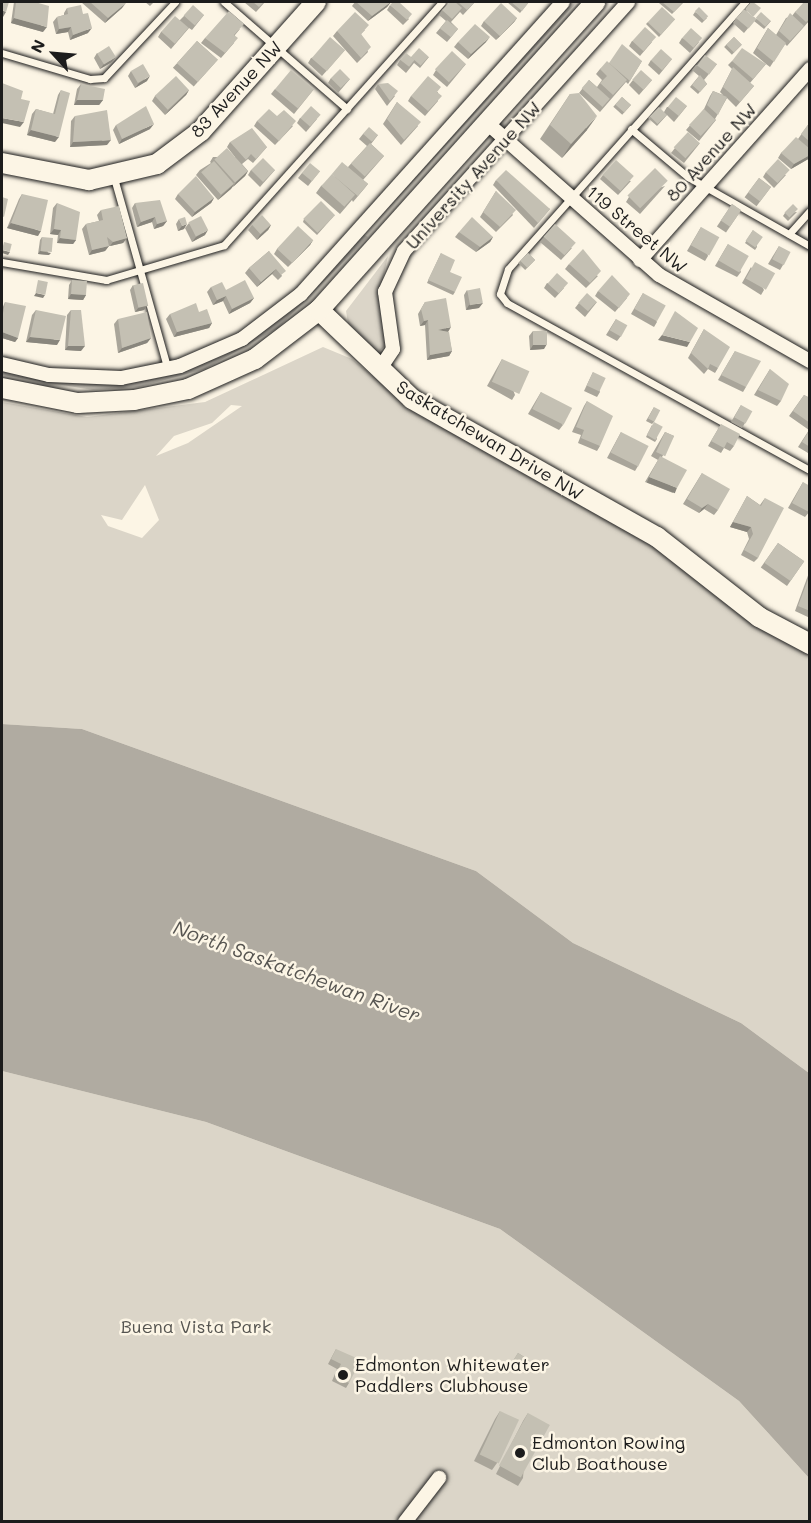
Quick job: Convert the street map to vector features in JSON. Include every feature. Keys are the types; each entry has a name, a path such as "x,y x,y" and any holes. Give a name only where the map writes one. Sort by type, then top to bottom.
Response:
{"street":[{"name":"83 Avenue NW","path":"2,163 54,176 114,178 157,164 201,131 316,2"},
{"path":"2,364 85,379 168,370 212,355 271,320 364,224 563,2"},
{"name":"University Avenue NW","path":"318,310 595,2"},
{"name":"University Avenue NW","path":"379,370 393,349 385,300 394,266 628,2"},
{"name":"80 Avenue NW","path":"640,260 810,69"},
{"name":"119 Street NW","path":"486,122 640,260 810,361"},
{"name":"University Avenue NW","path":"364,224 382,239"},
{"path":"2,388 97,403 188,389 255,359 318,310"},
{"name":"Saskatchewan Drive NW","path":"318,310 412,399 657,537 759,617 810,644"},
{"path":"405,1521 439,1478"}],"lane":[{"path":"2,53 90,79 104,78 175,2"},
{"path":"224,2 347,109"},
{"path":"2,262 106,280 141,272 224,245 442,2"},
{"path":"745,2 508,268 500,282 507,303 810,470"},
{"path":"631,129 705,187 810,246"},
{"path":"114,178 168,370"},
{"path":"789,234 810,211"}],"green space":[{"path":"570,2 577,2 374,224 374,222"},
{"path":"363,234 368,237 278,328 205,369 139,387 93,390 2,375 2,369 48,381 113,385 164,377 223,356 291,311"},
{"path":"388,256 379,296 388,342 378,353 348,323 346,311"},
{"path":"323,347 352,359 414,410 663,552 766,631 809,654 809,1073 741,1023 573,943 476,871 82,729 2,724 2,402 87,417 205,402","holes":["231,405 242,406 188,443 156,456 174,436 212,423","145,485 159,520 142,538 108,526 101,515 122,520"]},
{"name":"Buena Vista Park","path":"2,1071 206,1122 500,1229 739,1401 809,1478 809,1521 2,1521"}],"water":[{"name":"North Saskatchewan River","path":"2,724 82,729 476,871 573,943 741,1023 809,1073 809,1478 739,1401 500,1229 206,1122 2,1071"}],"building":[{"path":"2,2 9,2 6,12 2,10"},
{"path":"16,2 35,2 49,6 47,27 14,18"},
{"path":"90,2 124,2 126,3 108,18"},
{"path":"253,2 264,2 259,7"},
{"path":"356,2 391,2 372,16"},
{"path":"393,2 399,2 412,14 407,20 390,5"},
{"path":"450,2 455,2 462,8 452,19 442,10"},
{"path":"458,2 475,2 467,10"},
{"path":"511,2 529,2 522,11"},
{"path":"662,2 683,2 674,12"},
{"path":"751,2 761,8 753,17 745,9"},
{"path":"804,2 810,2 810,19 806,22 795,12"},
{"path":"501,3 517,18 500,36 484,21"},
{"path":"81,5 83,14 88,13 92,28 73,35 71,27 59,29 57,17 68,14 67,8"},
{"path":"193,5 204,15 195,25 184,15"},
{"path":"662,7 675,19 661,35 648,22"},
{"path":"699,7 708,16 704,20 695,11"},
{"path":"744,9 756,19 749,28 736,18"},
{"path":"229,11 244,24 234,35 238,38 225,53 205,38"},
{"path":"355,12 369,25 361,34 371,47 361,58 337,31"},
{"path":"761,12 771,21 765,27 756,18"},
{"path":"790,13 804,26 790,41 779,31"},
{"path":"175,16 189,28 175,44 161,32"},
{"path":"447,20 458,29 451,37 440,29"},
{"path":"475,24 490,37 471,54 458,42"},
{"path":"645,27 656,37 643,51 632,41"},
{"path":"691,28 702,38 693,48 682,38"},
{"path":"768,28 786,43 774,62 757,48"},
{"path":"330,37 345,50 327,71 312,58"},
{"path":"734,37 742,45 734,53 726,45"},
{"path":"197,41 218,60 198,82 177,63"},
{"path":"622,44 642,61 630,81 609,63"},
{"path":"109,46 116,57 104,64 97,53"},
{"path":"419,48 429,57 421,66 411,57"},
{"path":"742,48 766,64 753,79 732,61"},
{"path":"661,49 672,59 662,70 651,60"},
{"path":"452,51 466,64 449,82 435,69"},
{"path":"406,53 415,60 409,67 400,60"},
{"path":"705,55 717,64 709,74 697,65"},
{"path":"607,61 627,80 613,95 600,83 607,76 600,69"},
{"path":"143,64 150,76 138,83 131,71"},
{"path":"733,67 754,86 740,102 723,87"},
{"path":"340,69 350,79 341,88 331,78"},
{"path":"291,70 314,89 298,108 275,89"},
{"path":"641,70 652,80 643,90 632,80"},
{"path":"700,75 707,84 700,92 692,85"},
{"path":"176,76 189,90 168,110 155,96"},
{"path":"428,76 441,87 437,92 442,96 428,111 411,96"},
{"path":"589,80 610,99 602,107 582,88"},
{"path":"2,83 23,91 21,99 30,101 24,122 2,118"},
{"path":"388,83 398,91 390,101 378,84"},
{"path":"81,84 105,89 103,100 77,100"},
{"path":"61,90 70,93 59,137 31,130 36,109 55,114"},
{"path":"713,91 727,97 718,115 707,105"},
{"path":"579,93 597,116 571,144 550,125 570,94"},
{"path":"622,97 631,105 624,112 615,104"},
{"path":"676,97 687,106 679,116 668,107"},
{"path":"397,102 421,122 404,140 387,119"},
{"path":"146,106 154,124 122,139 116,125"},
{"path":"311,106 321,115 310,127 300,118"},
{"path":"659,107 667,115 658,124 650,116"},
{"path":"269,109 277,116 284,110 296,121 279,141 257,121"},
{"path":"704,109 716,120 701,136 689,125"},
{"path":"107,110 111,140 73,142 75,116"},
{"path":"810,122 810,142 801,134"},
{"path":"369,127 378,135 372,142 363,134"},
{"path":"252,128 267,147 256,159 251,154 246,160 230,142"},
{"path":"688,132 700,143 685,158 674,147"},
{"path":"796,137 810,149 810,155 794,164 781,153"},
{"path":"370,143 384,156 365,176 351,163"},
{"path":"227,148 248,171 235,182 214,159"},
{"path":"263,158 275,170 263,182 251,170"},
{"path":"778,159 790,170 777,183 766,172"},
{"path":"616,160 634,176 620,191 603,175"},
{"path":"214,161 234,184 221,195 201,172"},
{"path":"342,162 368,184 358,196 332,174"},
{"path":"310,163 320,171 312,181 302,173"},
{"path":"655,168 668,181 640,208 627,196"},
{"path":"506,170 550,209 538,223 496,180"},
{"path":"332,174 355,195 344,207 321,186"},
{"path":"196,176 214,198 195,212 178,194"},
{"path":"759,178 771,187 760,201 748,192"},
{"path":"496,191 516,210 500,227 483,212"},
{"path":"22,194 48,200 41,231 11,223"},
{"path":"2,197 8,199 4,217 2,216"},
{"path":"160,200 167,221 157,224 155,217 141,222 135,203"},
{"path":"321,201 335,215 317,233 303,219"},
{"path":"57,203 80,212 76,240 60,238 61,230 54,229"},
{"path":"732,204 741,210 730,227 721,221"},
{"path":"793,204 798,209 789,217 785,212"},
{"path":"119,206 127,238 113,242 107,237 109,246 92,250 86,224 103,220 101,210"},
{"path":"262,215 271,225 260,234 252,224"},
{"path":"201,216 208,230 196,237 189,222"},
{"path":"185,217 187,224 182,226 179,219"},
{"path":"472,217 493,237 480,247 459,232"},
{"path":"555,224 576,243 564,255 544,237"},
{"path":"298,226 313,240 292,263 277,249"},
{"path":"701,227 719,237 709,256 691,245"},
{"path":"753,230 763,237 755,248 746,241"},
{"path":"42,237 53,238 52,252 41,251"},
{"path":"4,242 12,244 10,252 2,250"},
{"path":"728,244 749,256 739,272 718,260"},
{"path":"779,246 791,252 784,265 772,259"},
{"path":"583,249 601,271 590,283 569,264"},
{"path":"269,251 286,271 281,275 276,269 261,282 249,268"},
{"path":"441,253 455,260 450,272 462,277 455,292 428,280"},
{"path":"528,253 535,260 527,268 520,261"},
{"path":"755,262 775,273 766,290 746,279"},
{"path":"557,273 568,283 559,293 548,283"},
{"path":"612,275 630,294 619,308 598,291"},
{"path":"38,280 48,282 45,295 36,293"},
{"path":"72,280 87,281 86,295 71,294"},
{"path":"245,280 254,298 232,309 226,296 217,300 211,287 222,282 226,290"},
{"path":"143,283 148,305 138,308 133,285"},
{"path":"480,288 483,303 470,305 467,290"},
{"path":"587,293 597,302 588,311 578,303"},
{"path":"643,293 666,306 657,321 634,309"},
{"path":"446,298 451,327 438,330 449,332 452,351 430,355 428,320 424,321 421,309 425,302"},
{"path":"5,302 26,306 18,338 2,332"},
{"path":"196,303 199,312 207,309 212,323 177,332 170,314"},
{"path":"36,310 66,316 60,340 30,337"},
{"path":"71,310 81,310 85,346 68,346"},
{"path":"675,311 698,328 690,342 662,335"},
{"path":"147,312 151,338 122,348 118,319"},
{"path":"616,319 627,325 621,337 610,330"},
{"path":"704,329 730,347 718,368 710,364 708,369 691,353"},
{"path":"533,331 547,331 547,345 533,345"},
{"path":"735,351 761,361 746,387 721,375"},
{"path":"502,359 529,371 519,394 492,382"},
{"path":"770,369 789,384 781,401 758,390"},
{"path":"593,372 606,378 599,392 587,386"},
{"path":"541,392 572,408 564,425 532,409"},
{"path":"804,395 810,398 810,423 793,411"},
{"path":"587,401 613,416 600,446 581,438 584,430 576,427"},
{"path":"741,405 752,411 746,424 734,417"},
{"path":"654,407 660,410 654,422 648,419"},
{"path":"654,422 663,427 655,440 647,435"},
{"path":"721,424 740,434 734,446 727,442 724,448 711,441"},
{"path":"810,429 810,447 802,442"},
{"path":"621,432 649,446 638,467 611,452"},
{"path":"665,432 674,436 665,456 656,452"},
{"path":"660,456 687,470 677,488 649,477"},
{"path":"702,473 730,489 718,510 708,504 702,508 687,499"},
{"path":"803,482 810,486 809,512 792,503"},
{"path":"747,496 761,506 765,498 784,508 758,558 744,550 753,534 751,527 733,522"},
{"path":"778,543 804,561 790,581 764,563"},
{"path":"810,574 810,611 798,606"},
{"name":"Edmonton Whitewater Paddlers Clubhouse","path":"336,1349 361,1360 349,1383 335,1376 341,1364 331,1359"},
{"path":"518,1353 529,1360 523,1369 512,1362"},
{"path":"500,1411 519,1420 499,1463 480,1455"},
{"name":"Edmonton Rowing Club Boathouse","path":"528,1413 550,1425 521,1478 499,1465"}],"place":[{"name":"Edmonton Whitewater Paddlers Clubhouse","path":"343,1375"},
{"name":"Edmonton Rowing Club Boathouse","path":"520,1453"}]}
